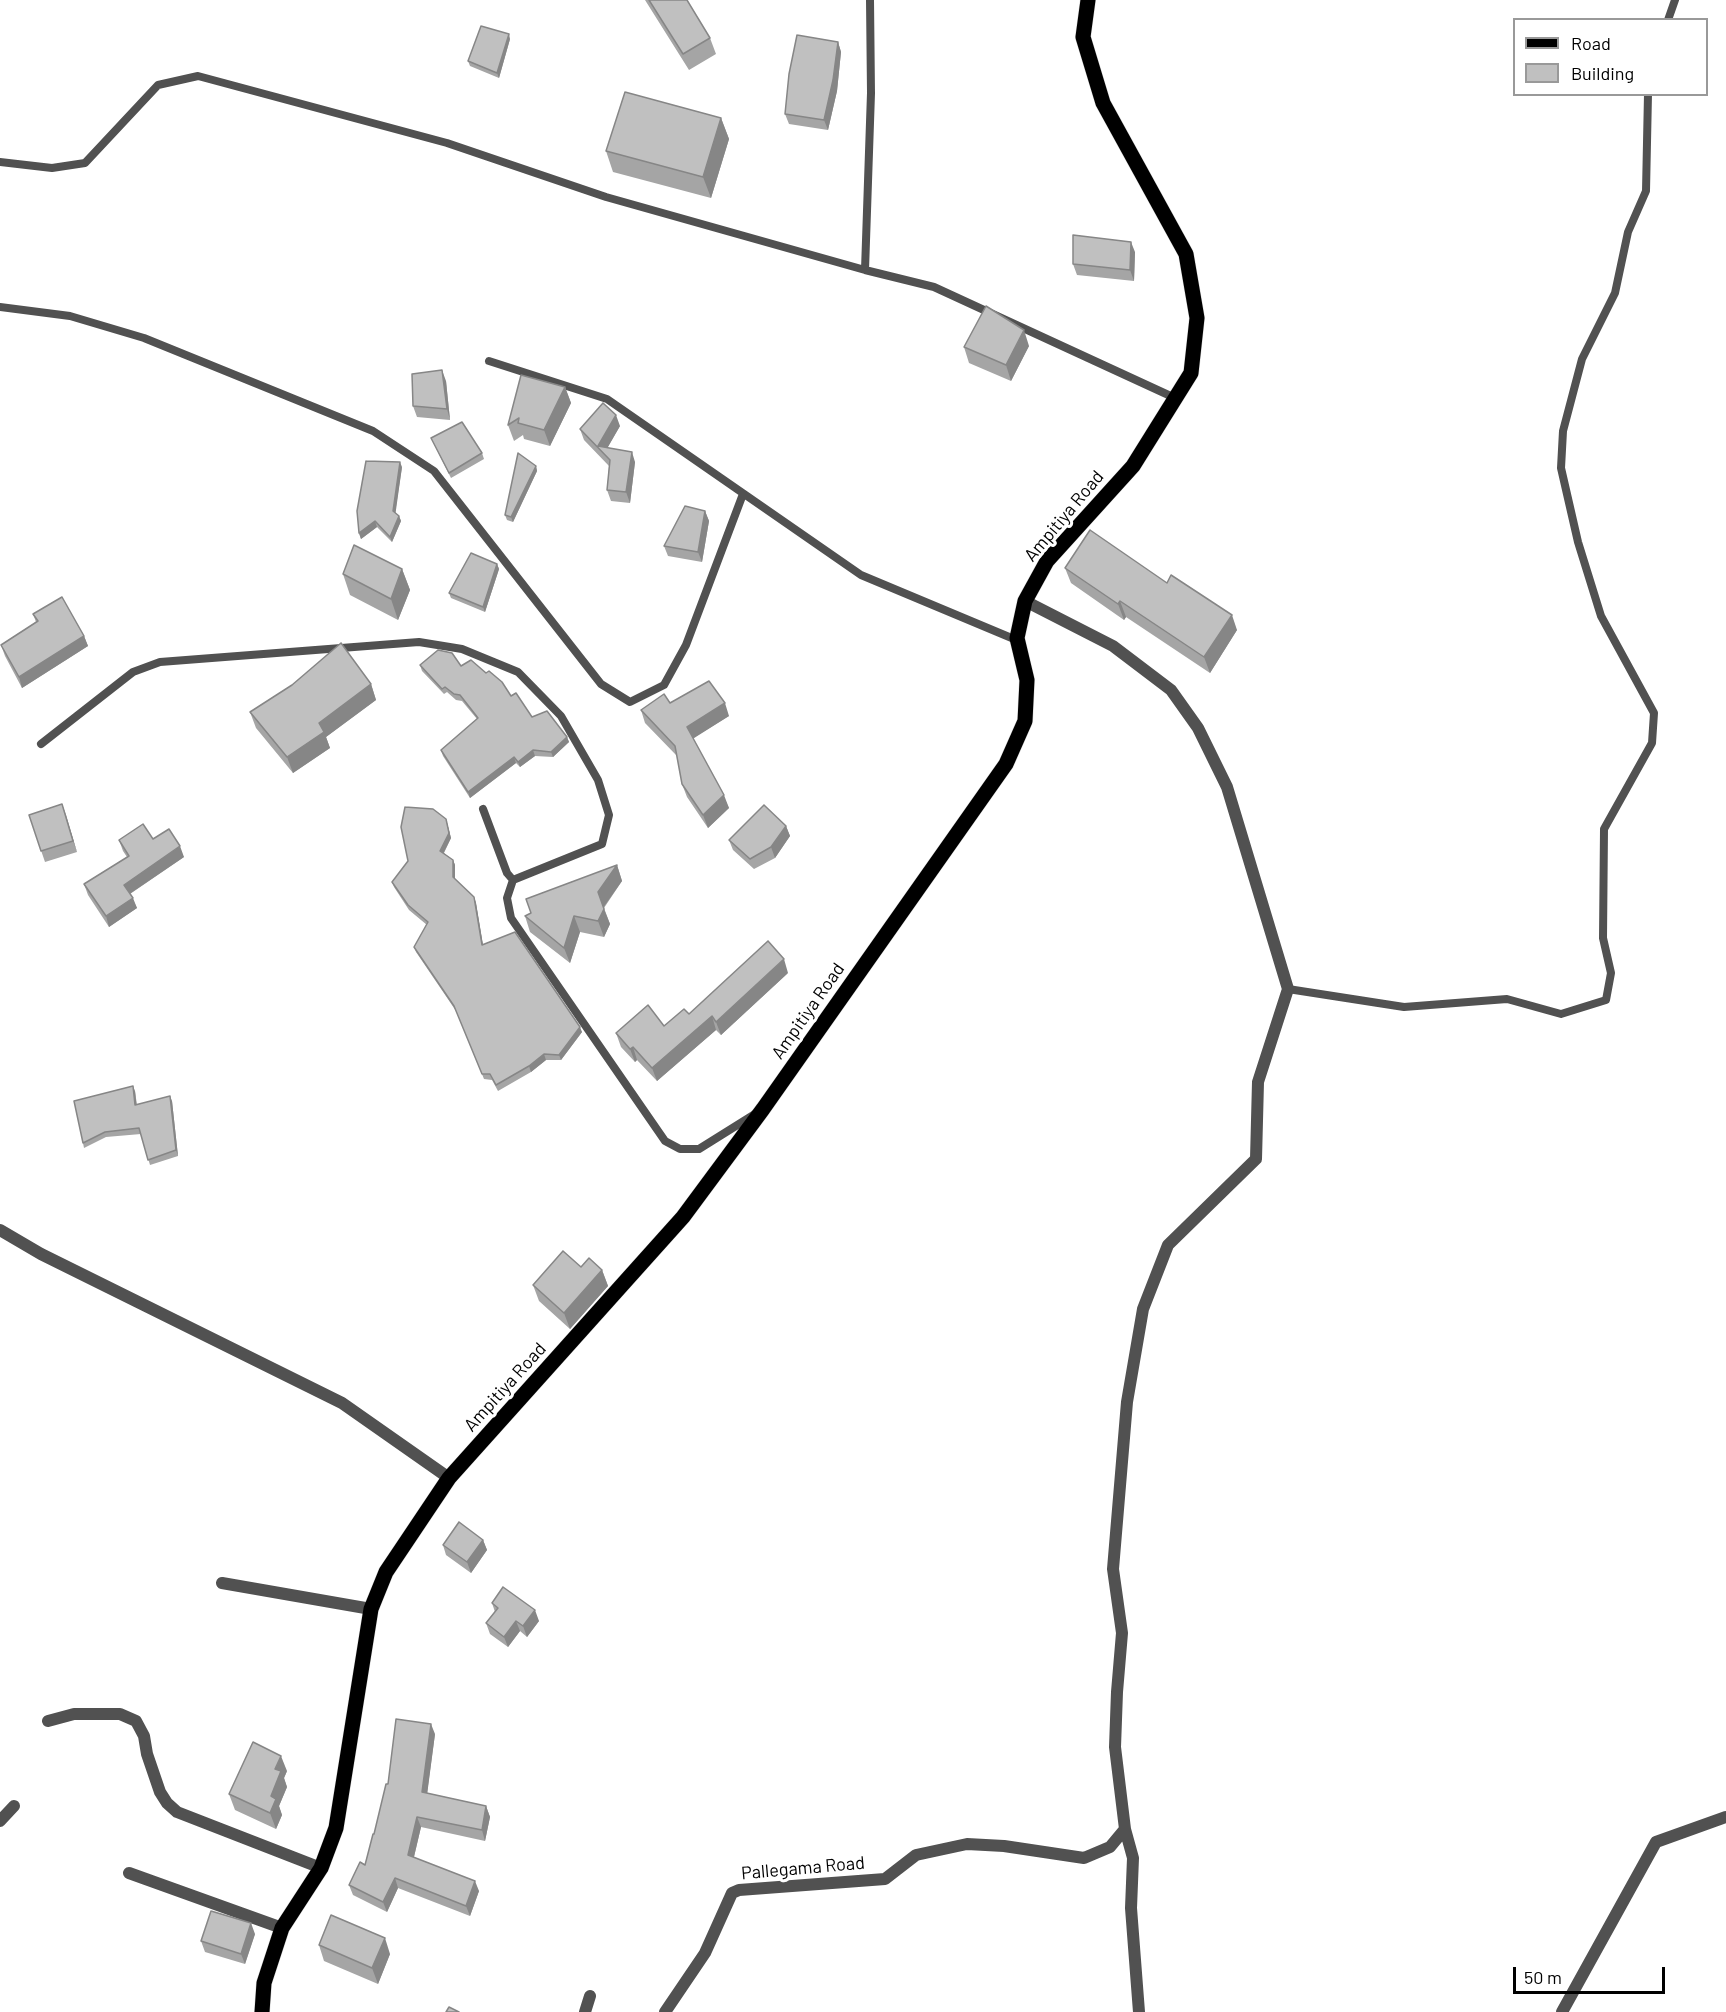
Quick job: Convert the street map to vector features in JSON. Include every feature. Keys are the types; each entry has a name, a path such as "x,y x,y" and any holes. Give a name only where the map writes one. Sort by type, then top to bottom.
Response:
{"main road":[{"name":"Ampitiya Road","path":"262,2012 264,1983 282,1928 321,1868 336,1828 371,1609 386,1572 450,1478 683,1218 763,1109 1006,764 1025,721 1027,680 1017,638 1025,601 1047,561 1133,466 1191,373 1197,318 1186,254 1102,103 1083,37 1088,0"}],"street":[{"path":"1025,601 1113,646 1171,690 1198,728 1227,787 1288,988 1258,1082 1256,1159 1168,1245 1143,1309 1127,1402 1113,1569 1122,1633 1115,1747 1125,1829 1132,1858 1131,1908 1139,2012"},
{"path":"0,1230 41,1254 342,1403 450,1478"},
{"path":"222,1583 371,1609"},
{"path":"48,1721 74,1714 120,1713 136,1721 144,1736 147,1754 160,1792 177,1812 321,1868"},
{"path":"0,1821 14,1806"},
{"path":"1562,2012 1656,1842 1726,1817"},
{"name":"Pallegama Road","path":"665,2012 705,1953 732,1893 739,1890 885,1879 916,1855 967,1844 1004,1846 1084,1858 1110,1847 1125,1829"},
{"path":"129,1873 282,1928"},
{"path":"585,2012 590,1996"}],"lane":[{"path":"865,270 871,93 870,0"},
{"path":"1669,18 1675,0"},
{"path":"0,162 52,168 85,162 158,85 198,76 447,143 606,197 865,270 934,287 1175,398"},
{"path":"1288,988 1404,1007 1506,999 1561,1014 1606,1000 1611,973 1603,938 1604,829 1652,743 1654,713 1601,616 1578,543 1561,468 1563,431 1582,359 1616,293 1628,232 1646,191 1648,96"},
{"path":"0,307 69,316 144,339 373,431 434,471 602,684 630,702 664,686 686,645 743,495"},
{"path":"489,361 607,399 861,575 1014,639 1017,638"},
{"path":"40,744 133,672 160,662 418,642 462,649 518,672 561,716 598,780 609,814 602,844 513,880 507,898 511,918 665,1141 680,1149 699,1149 763,1109"},
{"path":"483,809 507,873 513,880"}],"building":[{"path":"649,0 687,0 710,38 683,54"},
{"path":"481,26 509,34 497,73 468,61"},
{"path":"797,35 838,42 824,120 785,114 789,74"},
{"path":"625,92 721,118 703,177 606,151"},
{"path":"1073,235 1131,242 1130,270 1073,264"},
{"path":"986,306 1024,330 1006,365 964,347"},
{"path":"442,370 447,409 413,406 412,374"},
{"path":"521,375 565,387 544,430 518,423 519,418 508,425"},
{"path":"603,403 616,415 598,446 632,452 626,492 607,490 610,460 580,429"},
{"path":"462,422 482,453 449,473 431,438"},
{"path":"518,453 536,466 511,517 505,515"},
{"path":"366,461 400,462 393,511 399,516 390,537 375,521 359,533 357,511"},
{"path":"685,506 705,511 698,552 664,546"},
{"path":"1090,530 1167,583 1171,575 1232,615 1204,657 1120,601 1118,604 1065,568"},
{"path":"354,545 402,569 391,599 343,574"},
{"path":"471,553 497,564 483,607 449,593"},
{"path":"62,597 84,636 19,677 1,645 38,621 33,614"},
{"path":"341,643 371,684 319,723 324,732 287,757 250,712 292,685"},
{"path":"438,650 452,653 461,666 471,660 486,673 489,671 502,682 511,696 516,693 532,717 547,711 567,737 551,752 533,750 518,762 514,757 468,792 441,750 478,718 460,695 454,694 445,687 442,689 420,665"},
{"path":"709,681 725,703 687,727 724,795 703,815 682,784 675,746 641,710 664,694 670,703"},
{"path":"62,804 73,841 41,851 29,815"},
{"path":"764,805 786,826 771,847 750,859 729,840"},
{"path":"405,807 433,809 446,819 449,833 440,851 453,860 453,877 474,897 482,945 515,932 580,1027 559,1055 544,1054 529,1066 496,1085 490,1074 482,1074 454,1006 414,947 428,922 408,905 392,882 408,861 401,827"},
{"path":"143,824 153,839 169,829 180,846 124,885 133,898 106,916 84,884 129,856 119,840"},
{"path":"617,865 598,892 604,909 598,921 574,916 564,948 525,916 531,913 526,899"},
{"path":"768,941 784,959 716,1022 712,1016 652,1068 633,1047 630,1049 616,1033 648,1005 664,1026 684,1009 689,1014"},
{"path":"133,1086 135,1105 170,1096 176,1150 148,1160 139,1128 105,1132 83,1143 74,1101"},
{"path":"563,1251 581,1267 589,1258 602,1270 564,1313 533,1285"},
{"path":"459,1522 483,1540 467,1562 443,1545"},
{"path":"503,1587 535,1610 523,1626 516,1621 504,1637 486,1623 498,1608 492,1603"},
{"path":"396,1719 431,1724 422,1792 486,1806 482,1830 417,1817 408,1855 475,1881 466,1906 395,1878 383,1902 349,1885 360,1862 365,1865 374,1834 386,1784 388,1784"},
{"path":"253,1742 281,1756 275,1769 281,1771 271,1796 276,1799 270,1813 229,1794"},
{"path":"211,1911 251,1923 241,1954 201,1941"},
{"path":"331,1915 385,1938 372,1968 319,1945"},
{"path":"449,2007 459,2012 446,2012"}]}
